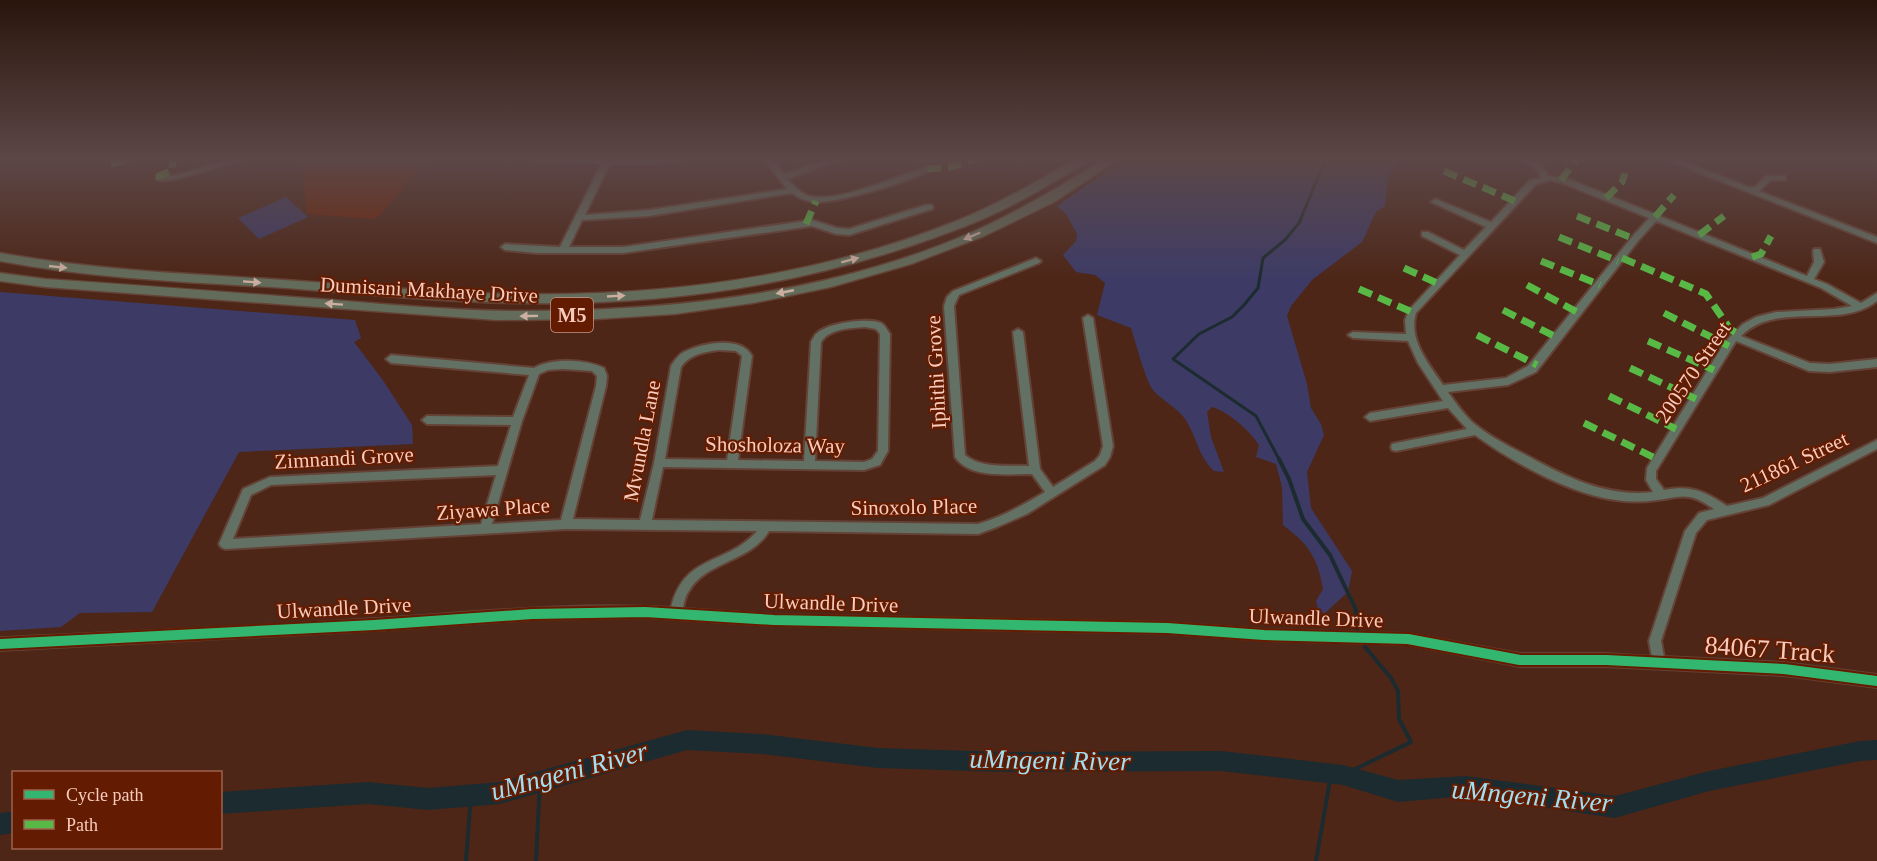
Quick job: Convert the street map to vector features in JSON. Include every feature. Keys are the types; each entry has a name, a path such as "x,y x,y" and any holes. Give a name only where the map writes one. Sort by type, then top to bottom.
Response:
{"main road":[{"name":"Dumisani Makhaye Drive","path":"0,257 81,269 484,298 559,299 680,291 790,274 906,243 953,226 1016,198"},
{"name":"Dumisani Makhaye Drive","path":"0,277 45,283 464,314 548,316 659,310 798,289 905,261 967,238 1051,198"}],"street":[{"path":"563,250 589,198"},
{"path":"579,218 649,213 742,198"},
{"path":"805,198 825,201 834,198"},
{"path":"1518,198 1412,312 1409,326 1412,338 1424,363 1450,404 1476,431 1537,467 1579,487 1623,497 1693,492 1708,498 1725,511"},
{"path":"1607,198 1809,280 1861,307"},
{"path":"1770,198 1877,240"},
{"path":"1435,202 1492,226"},
{"path":"505,248 633,249 806,224 819,224 836,231 849,232 929,207"},
{"path":"1442,389 1508,381 1532,369 1654,217"},
{"path":"1425,234 1464,254"},
{"path":"1809,280 1820,262 1817,251"},
{"name":"Iphithi Grove","path":"1035,470 979,468 968,465 960,457 950,306 956,293 1036,261"},
{"name":"200570 Street","path":"1661,495 1651,480 1651,471 1745,326 1765,319 1861,307 1870,303 1877,296"},
{"name":"Sinoxolo Place","path":"765,527 978,529 1006,518 1093,468 1103,461 1108,446 1088,318"},
{"name":"Shosholoza Way","path":"659,463 864,466 880,459 884,451 885,334 879,326 868,324 831,330 819,336 816,342 808,464"},
{"path":"1018,332 1035,470 1051,492"},
{"path":"1353,335 1412,338"},
{"path":"1736,337 1809,367 1830,368 1877,363"},
{"name":"Mvundla Lane","path":"645,525 659,463 676,366 681,357 692,352 733,345 745,352 747,356 732,463"},
{"path":"391,359 535,372"},
{"path":"485,529 517,421 535,372 540,368 551,366 583,367 600,371 602,376 566,524"},
{"path":"1370,417 1450,404"},
{"path":"427,420 517,421"},
{"path":"1396,447 1476,431"},
{"name":"211861 Street","path":"1725,511 1765,502 1877,444"},
{"name":"Zimnandi Grove","path":"225,544 247,492 270,481 503,470"},
{"path":"1659,662 1655,641 1691,531 1703,516 1725,511"},
{"name":"Ziyawa Place","path":"225,544 566,524 765,527"},
{"path":"676,613 681,595 689,580 751,543 765,527"},
{"name":"Ulwandle Drive","path":"0,644 374,625 544,613 676,613 797,621 1167,628 1264,635 1408,639 1520,660 1659,662"},
{"name":"84067 Track","path":"1659,662 1796,670 1877,681"}],"shaded area":[{"path":"283,198 287,198 308,217 259,239 238,218"},
{"path":"305,198 395,198 378,217 373,219 307,214"},
{"path":"1068,198 1386,198 1385,206 1376,212 1362,242 1312,280 1291,306 1287,316 1307,384 1311,408 1321,424 1324,435 1307,472 1311,508 1352,571 1348,592 1325,613 1319,612 1316,601 1323,589 1315,560 1306,545 1283,525 1282,487 1276,464 1256,457 1259,445 1250,433 1232,417 1212,407 1207,412 1211,437 1224,472 1214,471 1209,466 1184,417 1150,385 1131,328 1097,315 1105,283 1095,275 1076,272 1063,255 1076,241 1077,234 1066,214 1057,206"},
{"path":"0,292 355,320 361,338 354,342 412,425 413,444 239,452 152,612 80,613 61,627 0,631"}],"waterway":[{"path":"1280,461 1256,416 1173,359 1199,334 1232,317 1244,305 1258,288 1263,258 1285,240 1299,223 1309,198"},
{"path":"1280,461 1303,519 1330,555 1356,610 1357,632"},
{"path":"1343,775 1411,742 1399,719 1398,691 1391,678 1365,647"},
{"name":"uMngeni River","path":"222,803 368,793 428,799 500,793 687,740 761,744 878,758 1006,762 1221,761 1343,775 1398,791 1466,786 1615,807 1709,781 1860,751 1877,750"},
{"path":"1316,861 1331,774"},
{"path":"536,861 540,781"},
{"path":"466,861 471,795"},
{"name":"uMngeni River","path":"0,824 12,822"}],"marked path":[{"path":"1508,198 1515,201"},
{"path":"1655,217 1671,198"},
{"path":"806,224 816,201"},
{"path":"1577,216 1635,239"},
{"path":"1699,235 1724,216"},
{"path":"1752,257 1761,254 1771,236"},
{"path":"1559,237 1618,261"},
{"path":"1622,258 1706,294 1730,329 1738,334"},
{"path":"1541,261 1600,285"},
{"path":"1404,268 1437,283"},
{"path":"1527,285 1577,312"},
{"path":"1359,289 1412,312"},
{"path":"1503,310 1558,338"},
{"path":"1664,313 1729,346"},
{"path":"1477,335 1537,365"},
{"path":"1648,341 1714,370"},
{"path":"1630,368 1696,399"},
{"path":"1609,396 1676,429"},
{"path":"1584,423 1657,459"}],"cycle path":[{"path":"0,644 374,625 532,614 645,612 774,620 1167,628 1264,635 1408,639 1520,660 1606,660 1784,669 1877,681"}]}
